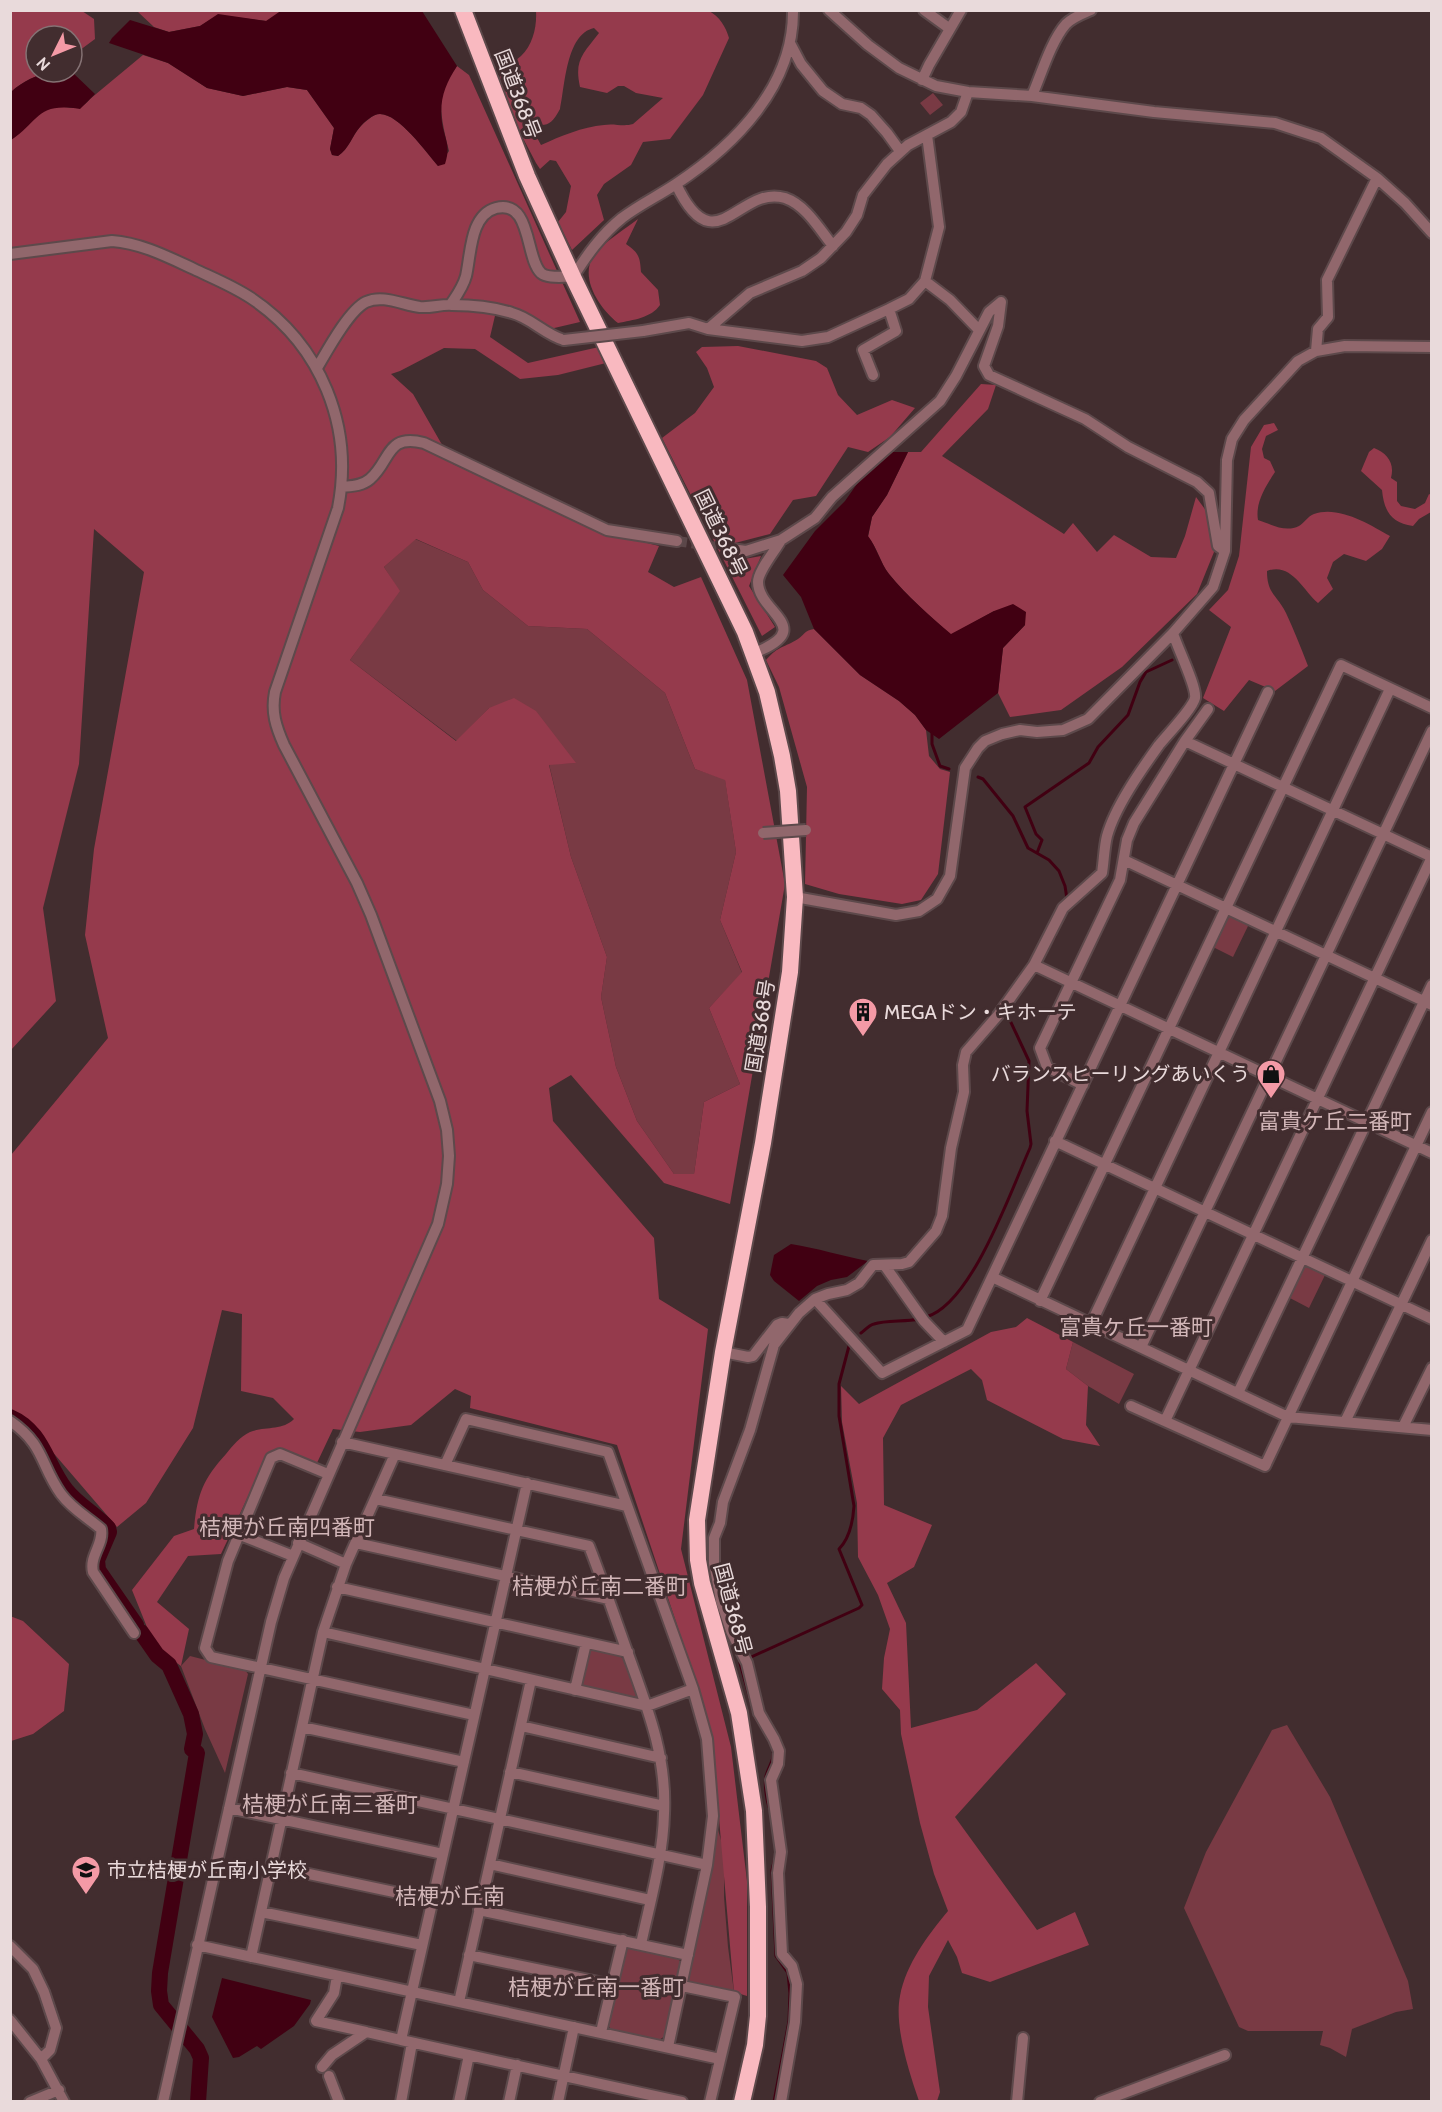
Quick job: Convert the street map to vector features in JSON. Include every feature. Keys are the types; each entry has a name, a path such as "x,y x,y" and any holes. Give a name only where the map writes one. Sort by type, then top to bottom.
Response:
{"highway":[{"name":"国道368号","path":"463,10 527,176 573,277 735,609 754,653 775,723 786,779 795,897 790,972 763,1143 723,1352 700,1496 697,1540 698,1560 707,1606 727,1666 739,1713 754,1811 758,1906 758,2016 755,2045 742,2102"}],"street":[{"path":"451,304 463,286 479,219 489,210 502,207 514,211 522,222 540,272 549,277 573,277 593,245 621,219 676,184 720,150 761,107 773,87 790,44 793,10"},
{"path":"830,10 868,45 891,62 936,86 968,92 1032,96 1154,112 1275,123 1321,138 1377,178 1405,203 1431,233"},
{"path":"924,10 950,29"},
{"path":"922,80 962,10"},
{"path":"1032,96 1057,38 1075,17 1090,10"},
{"path":"790,44 801,64 823,91 842,104 861,108 870,115 900,151"},
{"path":"708,328 750,293 802,271 821,258 846,232 857,214 863,195 886,164 900,151 951,122 961,112 968,92"},
{"path":"317,368 342,325 366,302 382,300 423,307 451,304 485,307 527,319 551,336 564,340 689,323 708,328 802,341 828,337 909,298 925,281 939,227 927,135"},
{"path":"1316,351 1318,329 1328,317 1327,280 1377,178"},
{"path":"676,184 683,200 694,215 705,220 717,220 731,216 761,198 774,196 785,198 804,209 833,246"},
{"path":"10,254 82,244 123,242 160,254 249,297 289,330 317,368 336,415 342,450 342,488 338,508 275,692 274,722 357,883 377,929 440,1101 447,1130 449,1156 447,1184 438,1224 298,1544 271,1622 163,2102"},
{"path":"925,281 950,300 979,330"},
{"path":"732,549 746,551 781,540 808,524 832,497 939,401 961,369 989,312 1001,302 998,326 984,366 989,375 1084,419 1128,447 1197,482 1209,493 1218,546 1225,551"},
{"path":"873,375 863,350 896,331 889,309"},
{"path":"795,897 896,915 912,914 931,904 941,894 951,876 962,779 969,760 978,748 985,741 1002,734 1020,730 1037,732 1063,730 1088,719 1173,633 1213,587 1225,551 1227,460 1236,430 1298,361 1316,351 1345,346 1431,347"},
{"path":"342,488 371,479 394,446 406,440 413,440 424,442 607,530 677,541"},
{"path":"754,653 774,645 780,640 783,630 779,617 762,594 758,584 761,572 781,540"},
{"path":"781,2102 795,2022 797,1984 792,1966 782,1954 778,1873 781,1852 771,1780 778,1764 779,1752 759,1713 745,1659 731,1631 721,1601 714,1563 714,1538 720,1523 723,1502 750,1430 774,1345 789,1324 815,1299 847,1290 859,1283 873,1265 885,1266 909,1262 940,1224 951,1148 964,1092 964,1056 968,1048 1037,967 1067,904 1102,873 1106,839 1121,805 1158,747 1195,698 1173,633"},
{"path":"1040,1301 1341,665 1431,708"},
{"path":"1091,1324 1390,689"},
{"path":"815,1299 882,1372 967,1330 1268,692"},
{"path":"1083,1085 1047,1067 1040,1048 1120,880 1127,840 1134,823 1185,741 1208,709"},
{"path":"1141,1347 1431,730"},
{"path":"1164,1421 1431,857 1185,741"},
{"path":"763,833 806,830"},
{"path":"1124,860 1428,1003"},
{"path":"1037,967 1431,1153"},
{"path":"1238,1393 1366,1123 1428,1003 1431,985"},
{"path":"1131,1406 1265,1466 1431,1112"},
{"path":"1055,1141 1431,1319"},
{"path":"1345,1422 1431,1240"},
{"path":"885,1266 921,1317 944,1342"},
{"path":"992,1277 1288,1417 1431,1430"},
{"path":"723,1352 753,1356 777,1325 789,1324"},
{"path":"1404,1427 1431,1368"},
{"path":"445,1465 466,1419 608,1452 693,1689 707,1739 712,1781 713,1816 707,1865 668,2047"},
{"path":"10,1421 37,1445 56,1486 67,1502 101,1529 102,1534 92,1558 93,1572 134,1633"},
{"path":"342,1442 627,1506"},
{"path":"328,1474 280,1454 271,1458 238,1534 224,1574 205,1648 211,1657 474,1715"},
{"path":"251,1957 323,1632 346,1564 395,1454"},
{"path":"401,2102 412,1991 527,1483"},
{"path":"376,1499 589,1546 647,1706 661,1758 664,1806 660,1854 641,1944"},
{"path":"238,1534 293,1556"},
{"path":"356,1543 609,1599"},
{"path":"298,1544 346,1564"},
{"path":"337,1587 628,1652"},
{"path":"323,1632 647,1706 693,1689"},
{"path":"575,1690 586,1643"},
{"path":"459,2002 531,1680"},
{"path":"521,1726 661,1758"},
{"path":"302,1727 464,1762"},
{"path":"510,1772 664,1806"},
{"path":"291,1773 707,1865"},
{"path":"229,1808 443,1854"},
{"path":"490,1864 650,1900"},
{"path":"271,1866 432,1900"},
{"path":"480,1910 688,1955"},
{"path":"261,1912 422,1945"},
{"path":"601,2032 623,1941"},
{"path":"197,1945 720,2059"},
{"path":"10,1946 33,1969 44,1992 56,2028 50,2050 41,2060"},
{"path":"469,1955 613,1985"},
{"path":"337,1976 334,1993 316,2021 682,2102"},
{"path":"681,1986 735,1997 711,2102"},
{"path":"10,2020 41,2060 64,2102"},
{"path":"558,2102 574,2027"},
{"path":"339,2102 326,2072 332,2055 366,2032"},
{"path":"1017,2102 1023,2038"},
{"path":"459,2102 469,2055"},
{"path":"1100,2102 1225,2055"},
{"path":"509,2102 517,2065"},
{"path":"30,2102 58,2090"}],"shaded area":[{"path":"282,10 422,11 457,66 446,88 441,111 448,150 445,164 438,166 404,127 395,120 380,114 362,125 342,153 338,156 332,155 330,149 334,128 307,90 287,87 243,96 207,88 168,63 109,43 130,20 169,32 200,26 218,14 266,21"},
{"path":"11,11 82,11 94,19 95,39 84,47 84,24 24,24 24,83 11,92"},
{"path":"137,11 282,11 267,21 218,15 200,26 169,32 154,27"},
{"path":"536,11 709,11 722,22 729,38 703,95 670,139 643,142 631,165 604,184 597,195 604,220 572,250 558,222 566,212 571,186 556,161 550,160 540,169 536,163 513,119 500,77 529,46 535,29","holes":["594,28 599,33 581,58 578,70 580,87 607,93 618,86 624,86 636,93 663,98 633,124 588,128 541,145 529,123 544,125 554,119 560,109 572,50 585,32"]},
{"path":"143,55 168,63 207,88 243,96 287,87 307,90 334,128 330,149 332,155 338,156 342,153 360,127 369,119 377,114 387,116 404,127 438,166 449,151 441,108 443,90 457,66 469,75 580,322 550,329 498,303 490,337 528,363 599,347 606,363 558,375 520,379 475,349 444,348 391,374 413,394 453,464 596,530 659,546 648,572 674,587 701,577 747,680 785,884 730,1204 664,1183 571,1075 549,1088 553,1121 654,1238 659,1299 708,1329 681,1549 731,1747 747,1881 747,1996 734,1992 712,1737 701,1697 617,1445 470,1408 471,1396 455,1389 411,1425 360,1432 333,1429 316,1465 281,1449 268,1454 221,1554 188,1556 157,1602 189,1629 181,1666 155,1647 132,1590 174,1536 194,1529 202,1488 212,1471 234,1444 250,1432 279,1427 294,1419 273,1398 241,1391 242,1314 222,1310 193,1428 146,1503 117,1527 26,1421 11,1414 11,1155 108,1038 85,935 94,849 144,572 94,529 79,764 43,908 56,1001 11,1050 11,140 39,113 58,107 81,107","holes":["416,539 468,562 483,590 528,626 587,629 665,693 695,769 725,780 736,852 720,920 742,972 709,1008 740,1084 704,1102 694,1174 674,1174 637,1121 616,1067 601,997 607,957 571,857 549,765 576,763 536,711 514,698 489,708 456,741 350,660 400,591 384,567"]},
{"path":"24,83 84,83 95,94 80,109 55,108 46,111 11,140 11,92"},
{"path":"933,93 943,105 930,115 920,103"},
{"path":"638,219 626,244 638,256 641,272 658,290 660,305 647,316 618,323 597,300 589,280 589,270 591,260 597,251"},
{"path":"738,346 816,361 827,368 838,395 857,415 892,400 915,408 890,437 868,452 848,447 816,496 793,500 770,534 735,543 739,560 761,556 749,586 775,627 762,636 662,438 695,413 714,387 707,368 696,352 702,347"},
{"path":"981,384 996,385 988,409 942,456 1064,534 1073,523 1097,552 1114,535 1151,557 1176,558 1196,497 1207,512 1214,552 1197,594 1122,667 1061,710 1010,717 998,693 1003,648 1025,625 994,611 951,635 889,574 868,537 872,517 887,495 908,452 921,452"},
{"path":"1274,423 1278,430 1266,436 1262,449 1264,458 1270,461 1275,472 1260,501 1258,520 1289,529 1299,526 1314,514 1333,512 1353,517 1390,536 1382,549 1366,561 1344,554 1333,562 1327,578 1333,589 1318,603 1289,573 1275,569 1267,571 1271,590 1286,613 1308,666 1275,691 1249,680 1224,711 1203,698 1231,627 1209,610 1228,590 1239,556 1251,447 1264,425"},
{"path":"1374,448 1383,453 1391,463 1391,478 1397,482 1397,501 1401,506 1415,509 1425,503 1429,494 1431,495 1431,512 1419,519 1413,526 1399,522 1390,515 1382,490 1361,471 1369,452"},
{"path":"889,452 908,452 887,495 872,517 868,536 896,582 951,634 994,611 1013,604 1026,612 1025,625 1003,648 998,693 939,739 926,730 915,715 899,701 860,675 814,629 801,597 783,575 815,531 845,501 859,481"},
{"path":"415,539 468,562 483,590 528,626 587,629 665,693 695,769 725,779 736,852 720,920 742,973 709,1008 740,1084 704,1102 694,1174 674,1174 637,1121 616,1067 601,997 607,957 571,857 549,764 575,763 489,708 457,741 350,660 399,591 384,567"},
{"path":"814,629 860,675 899,701 915,715 926,730 929,756 940,769 950,772 938,874 921,900 902,904 839,894 805,884 807,787 779,687 766,660 778,649"},
{"path":"1231,915 1249,924 1233,957 1211,946 1225,916"},
{"path":"791,1244 868,1261 847,1277 817,1286 799,1301 770,1275 774,1255"},
{"path":"1308,1264 1326,1273 1309,1308 1288,1297 1302,1266"},
{"path":"1027,1318 1073,1342 1066,1369 1088,1386 1086,1425 1100,1446 1063,1439 987,1400 982,1380 971,1369 901,1405 883,1438 884,1505 932,1525 914,1567 887,1583 906,1623 911,1728 977,1710 1036,1663 1066,1694 955,1817 1037,1930 1075,1912 1089,1945 990,1982 962,1973 948,1940 929,1976 928,2007 940,2092 937,2101 919,2101 901,2035 900,1996 913,1961 948,1911 934,1874 920,1823 901,1734 900,1710 882,1689 884,1658 890,1629 878,1595 858,1557 857,1503 842,1422 841,1386 859,1404 991,1332 1016,1327"},
{"path":"1073,1342 1134,1374 1119,1404 1088,1386 1066,1369"},
{"path":"10,1616 23,1621 69,1664 64,1711 33,1734 11,1741"},
{"path":"590,1647 620,1656 627,1665 638,1694 633,1698 582,1687 580,1683"},
{"path":"190,1656 245,1670 248,1674 225,1773 181,1666"},
{"path":"1287,1725 1330,1797 1408,1981 1413,2009 1396,2012 1352,2029 1346,2057 1320,2045 1323,2031 1248,2031 1239,2027 1184,1908 1206,1852 1272,1730"},
{"path":"717,1826 724,1851 724,1897 734,1992 688,1982"},
{"path":"631,1947 675,1956 681,1962 665,2036 659,2040 611,2029 607,2024 624,1950"},
{"path":"222,1978 311,2000 310,2004 294,2026 261,2049 257,2046 233,2058 212,2017"}],"waterway":[{"path":"1037,853 1042,840 1036,834 1025,807 1089,763 1098,747 1128,715 1146,672 1172,660"},
{"path":"932,733 932,744 940,766 949,769"},
{"path":"978,777 983,779 1013,816 1028,848 1049,860 1059,871 1067,899"},
{"path":"1048,948 1055,936"},
{"path":"926,1317 943,1308 959,1291 974,1269 1001,1217 1030,1148 1027,1111 1029,1061 1008,1016 1012,1004"},
{"path":"861,1333 870,1325 919,1319"},
{"path":"749,1658 862,1605 839,1549 850,1529 854,1506 839,1416 839,1384 849,1346"},
{"path":"10,1417 21,1423 37,1440 66,1490 108,1528 109,1532 97,1560 98,1570 136,1625"},
{"path":"141,1632 157,1655 169,1665 191,1714 195,1734 192,1749 197,1753 160,1973 159,1991 161,2005 197,2049 201,2058 198,2102"},
{"path":"743,1661 740,1663 755,1717 767,1737"},
{"path":"772,1814 767,1801 765,1785 773,1748"},
{"path":"774,2102 789,2021 790,1993 788,1973 776,1956 772,1870 776,1853"}],"tunnel":[{"path":"677,541 731,549"}],"place":[{"name":"MEGAドン・キホーテ","path":"863,1038"},
{"name":"バランスヒーリングあいくう","path":"1271,1100"},
{"name":"市立桔梗が丘南小学校","path":"86,1896"}],"district":[{"name":"富貴ケ丘二番町","path":"1335,1121"},
{"name":"富貴ケ丘一番町","path":"1136,1327"},
{"name":"桔梗が丘南四番町","path":"287,1527"},
{"name":"桔梗が丘南二番町","path":"600,1586"},
{"name":"桔梗が丘南三番町","path":"330,1804"},
{"name":"桔梗が丘南","path":"450,1896"},
{"name":"桔梗が丘南一番町","path":"596,1987"}]}
